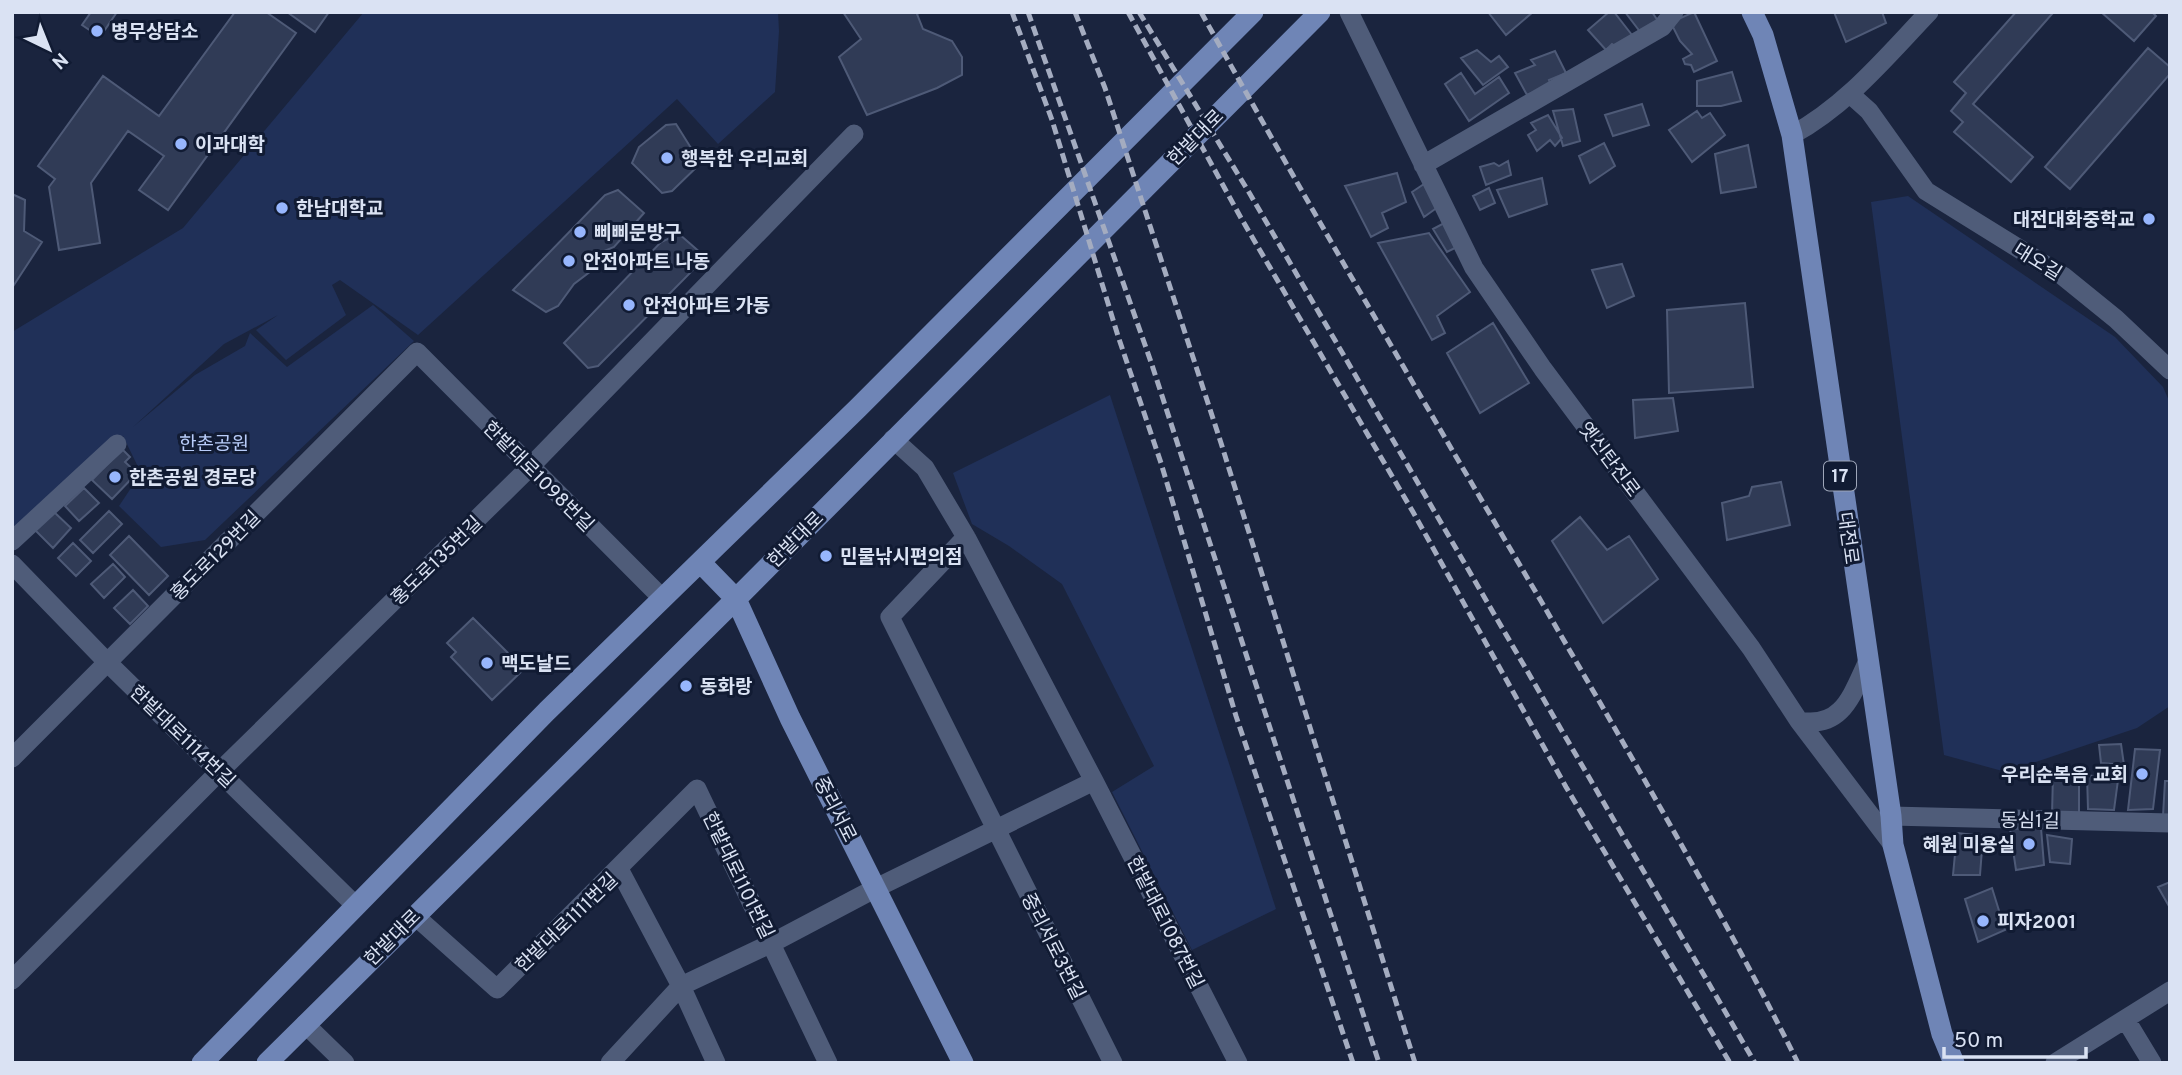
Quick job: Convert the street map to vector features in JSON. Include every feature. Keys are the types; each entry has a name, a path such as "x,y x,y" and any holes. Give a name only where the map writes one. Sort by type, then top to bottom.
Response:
{"main road":[{"path":"202,1063 547,711 701,563 1253,12"},
{"name":"한밭대로","path":"267,1063 736,599 1321,12"},
{"name":"대전로","path":"1752,12 1763,35 1792,135 1891,816 1893,845 1942,1034 1954,1063"},
{"name":"중리서로","path":"701,563 736,599 790,718 963,1063"}],"street":[{"name":"옛신탄진로","path":"1349,12 1474,268 1543,369 1751,648 1799,721 1893,845"},
{"path":"1423,165 1662,27 1674,12"},
{"path":"1792,135 1819,120 1850,94 1929,12"},
{"name":"대오길","path":"1850,94 1869,111 1926,191 2063,276 2116,319 2170,370"},
{"name":"홍도로135번길","path":"12,980 220,771 530,467 855,134"},
{"name":"한밭대로1098번길","path":"417,352 663,598"},
{"name":"홍도로129번길","path":"12,758 417,352"},
{"name":"한밭대로1087번길","path":"893,439 925,468 966,537 1238,1063"},
{"path":"12,541 117,444"},
{"name":"중리서로3번길","path":"966,537 890,617 1113,1063"},
{"name":"한밭대로1114번길","path":"12,564 107,662 356,906"},
{"path":"1799,721 1814,724 1833,717 1847,704 1868,661"},
{"path":"610,1063 681,986 1094,781"},
{"name":"한밭대로1101번길","path":"619,869 697,789 828,1063"},
{"name":"동심1길","path":"1891,816 2170,823"},
{"name":"한밭대로1111번길","path":"414,915 497,989 619,869 681,986 716,1063"},
{"path":"2055,1063 2170,991"},
{"path":"2126,1020 2152,1063"},
{"path":"305,1024 345,1063"}],"green space":[{"name":"한남대학교","path":"364,12 778,12 775,92 718,144 677,99 418,335 340,280 332,285 346,315 286,360 256,330 278,315 224,344 133,427 195,375 245,346 250,333 287,367 373,305 414,341 205,540 161,547 119,506 141,473 123,436 12,536 12,332 183,228"},
{"path":"1908,196 2115,337 2163,387 2170,403 2170,706 2137,728 2006,772 1944,755 1871,202"},
{"path":"1110,395 1276,909 1192,950 1112,792 1154,766 1062,584 1009,546 972,524 953,473"}],"building":[{"name":"병무상담소","path":"91,12 117,12 100,37 82,25"},
{"name":"이과대학","path":"235,12 266,12 296,33 168,210 139,190 164,156 128,131 91,183 100,243 59,250 49,187 55,179 38,166 103,76 159,116"},
{"path":"287,12 329,12 315,32"},
{"path":"843,12 921,12 917,14 923,29 952,41 962,57 962,75 937,88 867,115 839,57 861,39"},
{"path":"1488,12 1533,12 1506,35"},
{"path":"1609,12 1614,12 1632,35 1617,47 1612,44 1606,50 1588,30"},
{"path":"1625,12 1652,12 1658,21 1641,33"},
{"path":"1694,12 1717,61 1694,72 1691,65 1685,64 1683,59 1692,54 1680,41 1673,27 1676,20"},
{"path":"1834,12 1882,12 1886,23 1846,42"},
{"path":"2016,12 2052,14 1973,104 2033,157 2011,182 1954,132 1963,122 1951,111 1966,93 1954,82"},
{"path":"2101,12 2152,12 2156,16 2134,41"},
{"path":"2148,48 2170,67 2170,74 2070,189 2045,167"},
{"path":"1477,50 1491,62 1499,56 1508,67 1483,85 1461,58"},
{"path":"1555,51 1566,73 1549,80 1551,85 1527,95 1515,73 1535,65 1531,60"},
{"path":"1732,72 1741,101 1721,106 1697,106 1697,81"},
{"path":"1461,73 1475,94 1499,77 1509,93 1469,121 1445,84"},
{"path":"1642,104 1649,125 1613,136 1605,115"},
{"path":"1573,109 1580,141 1563,146 1553,111"},
{"path":"1697,111 1702,118 1710,113 1725,135 1692,162 1669,130"},
{"path":"1548,115 1562,138 1555,146 1550,140 1537,151 1528,135 1536,130 1531,123"},
{"name":"행복한 우리교회","path":"676,124 703,161 672,191 662,193 632,163 639,147 666,125"},
{"path":"1604,143 1615,166 1590,183 1579,156"},
{"path":"1748,145 1756,187 1721,193 1715,154"},
{"path":"1508,161 1511,175 1486,185 1480,167 1494,163 1499,166"},
{"path":"1397,173 1406,202 1382,213 1388,228 1371,237 1345,186"},
{"path":"1542,178 1547,204 1509,217 1497,190"},
{"path":"1427,182 1438,207 1424,217 1412,192"},
{"path":"1489,188 1495,203 1480,210 1473,196"},
{"name":"안전아파트 나동","path":"618,190 644,213 614,247 604,251 591,271 574,284 558,306 546,312 513,290 605,195"},
{"path":"12,194 25,200 24,231 42,242 12,288"},
{"path":"1446,222 1459,246 1447,252 1433,229"},
{"path":"1429,233 1470,292 1437,316 1445,333 1432,340 1378,243"},
{"name":"안전아파트 가동","path":"679,234 702,254 695,268 598,366 588,368 564,343 661,242"},
{"path":"1622,264 1634,296 1607,308 1592,270"},
{"path":"1745,303 1753,387 1669,393 1667,310"},
{"path":"1493,323 1529,383 1480,413 1447,353"},
{"path":"1673,398 1678,431 1635,438 1633,400"},
{"name":"한촌공원 경로당","path":"122,449 130,457 125,462 137,473 112,499 92,480"},
{"path":"1781,482 1790,525 1727,540 1722,503 1749,496 1752,487"},
{"path":"84,488 99,503 79,521 65,506"},
{"path":"53,511 71,528 53,548 35,530"},
{"path":"109,511 122,524 93,553 80,540"},
{"path":"1580,517 1607,550 1629,536 1658,579 1603,623 1552,541"},
{"path":"129,536 168,576 149,595 110,555"},
{"path":"73,543 91,561 76,576 58,558"},
{"path":"113,564 125,577 104,598 91,584"},
{"path":"133,590 148,606 130,624 114,608"},
{"name":"맥도날드","path":"473,618 524,669 492,700 451,657 456,652 447,643"},
{"path":"2121,744 2124,765 2101,763 2099,745"},
{"path":"2135,749 2160,750 2153,809 2128,810"},
{"path":"2079,773 2079,814 2052,815 2053,774"},
{"path":"2087,775 2118,780 2114,810 2088,809"},
{"path":"2165,781 2170,781 2170,816 2163,816"},
{"path":"2041,828 2044,865 2016,870 2010,829"},
{"path":"1957,833 1983,836 1980,875 1953,875"},
{"path":"2047,835 2072,839 2070,864 2050,862"},
{"path":"2170,882 2170,908 2158,887"},
{"path":"1992,888 2005,930 1978,942 1965,899"}],"railway":[{"path":"1012,12 1052,120 1118,336 1161,463 1236,716 1353,1063"},
{"path":"1028,12 1151,362 1379,1063"},
{"path":"1075,12 1105,88 1221,443 1415,1063"},
{"path":"1128,12 1241,218 1413,512 1566,787 1730,1063"},
{"path":"1139,12 1250,194 1755,1063"},
{"path":"1201,12 1673,830 1798,1063"}],"place":[{"name":"병무상담소","path":"97,31"},
{"name":"이과대학","path":"181,144"},
{"name":"행복한 우리교회","path":"667,158"},
{"name":"한남대학교","path":"282,208"},
{"name":"대전대화중학교","path":"2149,219"},
{"name":"삐삐문방구","path":"580,232"},
{"name":"안전아파트 나동","path":"569,261"},
{"name":"안전아파트 가동","path":"629,305"},
{"name":"한촌공원 경로당","path":"115,477"},
{"name":"민물낚시편의점","path":"826,556"},
{"name":"맥도날드","path":"487,663"},
{"name":"동화랑","path":"686,686"},
{"name":"우리순복음 교회","path":"2142,774"},
{"name":"혜원 미용실","path":"2029,844"},
{"name":"피자2001","path":"1983,921"}],"park label":[{"name":"한촌공원","path":"214,443"}]}
